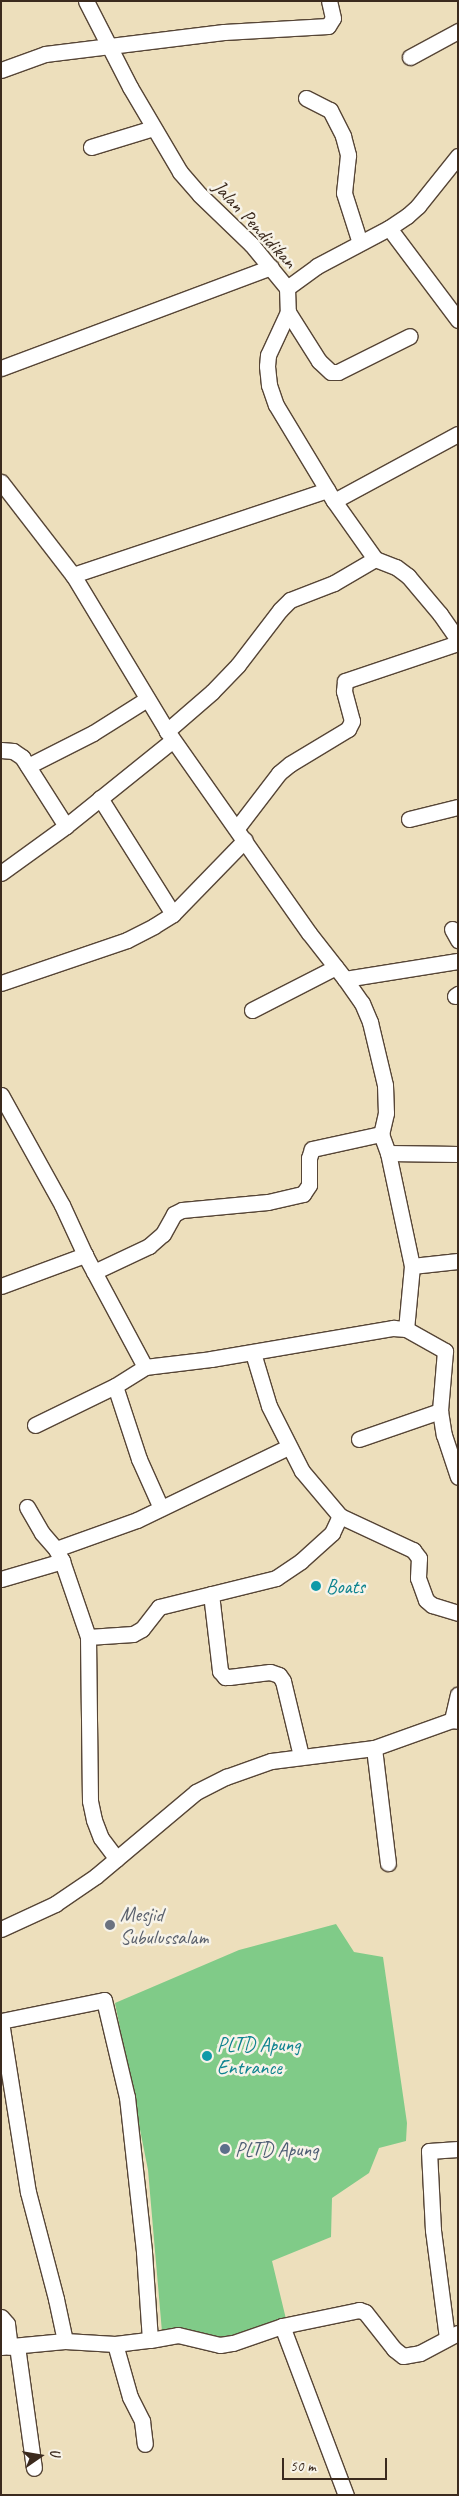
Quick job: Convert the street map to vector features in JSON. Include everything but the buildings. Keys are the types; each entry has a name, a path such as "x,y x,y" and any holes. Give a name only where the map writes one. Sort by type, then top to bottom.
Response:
{"street":[{"name":"Jalan Pendidikan","path":"86,1 153,128 180,172 271,267 287,288 288,312 268,355 269,385 276,405 331,495 375,559"},
{"path":"1,70 45,54 224,32 328,26 332,18 329,1"},
{"path":"410,57 458,31"},
{"path":"306,98 330,110 343,136 348,155 344,193 360,243"},
{"path":"90,147 153,128"},
{"path":"287,288 310,270 390,228 418,206 458,156"},
{"path":"390,228 458,320"},
{"path":"1,368 271,267"},
{"path":"288,312 319,361 331,372 338,372 410,336"},
{"path":"73,575 331,495 458,434"},
{"path":"3,488 73,575 170,736 241,834 287,902 362,1002 375,1037 385,1085 386,1113 381,1134 388,1153 412,1266 406,1329"},
{"path":"1,873 66,826 170,736 238,665 280,610 290,600 334,583 375,559 396,567 408,576 440,614 458,642 345,681 344,690 352,721 348,729 290,764 279,773 241,834 173,914 127,940 2,981"},
{"path":"28,766 93,732 148,698"},
{"path":"1,750 19,754 66,826"},
{"path":"100,798 173,914"},
{"path":"409,819 458,807"},
{"path":"252,1010 341,973 458,961"},
{"path":"1,1095 62,1205 85,1255 145,1367"},
{"path":"94,1272 149,1246 163,1234 174,1214 182,1210 268,1202 303,1194 309,1185 309,1158 312,1149 381,1134"},
{"path":"388,1153 458,1154"},
{"path":"1,1286 85,1255"},
{"path":"412,1266 458,1261"},
{"path":"35,1426 115,1386 145,1367 253,1352 380,1329 406,1329 452,1350 440,1411 444,1435 458,1477"},
{"path":"253,1352 269,1406 288,1447 302,1471 340,1516 413,1550 419,1558 418,1578 426,1600 432,1605 458,1613"},
{"path":"115,1386 140,1459 160,1506"},
{"path":"359,1439 440,1411"},
{"path":"1,1580 59,1555 288,1447"},
{"path":"27,1507 42,1533 59,1555 88,1637 90,1801 94,1820 101,1838 117,1859"},
{"path":"88,1637 133,1634 142,1629 159,1608 276,1578 301,1561 332,1533 340,1516"},
{"path":"211,1594 220,1671 225,1677 270,1672 279,1675 283,1681 301,1756"},
{"path":"1,1929 55,1904 117,1859 196,1792 247,1769 270,1761 374,1748 455,1720 458,1695"},
{"path":"374,1748 388,1863"},
{"path":"64,2341 56,2299 28,2192 1,2022 104,2000 127,2097 144,2252 150,2340"},
{"path":"9,2346 64,2341 114,2344 178,2336 220,2345 233,2343 282,2326 359,2310 365,2312 394,2349 403,2356 420,2353 452,2335 433,2230 429,2151 458,2149"},
{"path":"1,2317 7,2324 9,2346 34,2468"},
{"path":"282,2326 346,2495"},
{"path":"114,2344 130,2397 142,2420 145,2444"}],"green space":[{"path":"336,1924 354,1952 383,1957 407,2123 406,2141 379,2148 369,2173 332,2198 331,2237 272,2261 286,2319 220,2342 162,2332 148,2170 115,2003 239,1950"}],"place":[{"name":"Boats","path":"316,1586"},
{"name":"Mesjid Subulussalam","path":"110,1925"},
{"name":"PLTD Apung Entrance","path":"207,2056"},
{"name":"PLTD Apung","path":"225,2149"}]}
